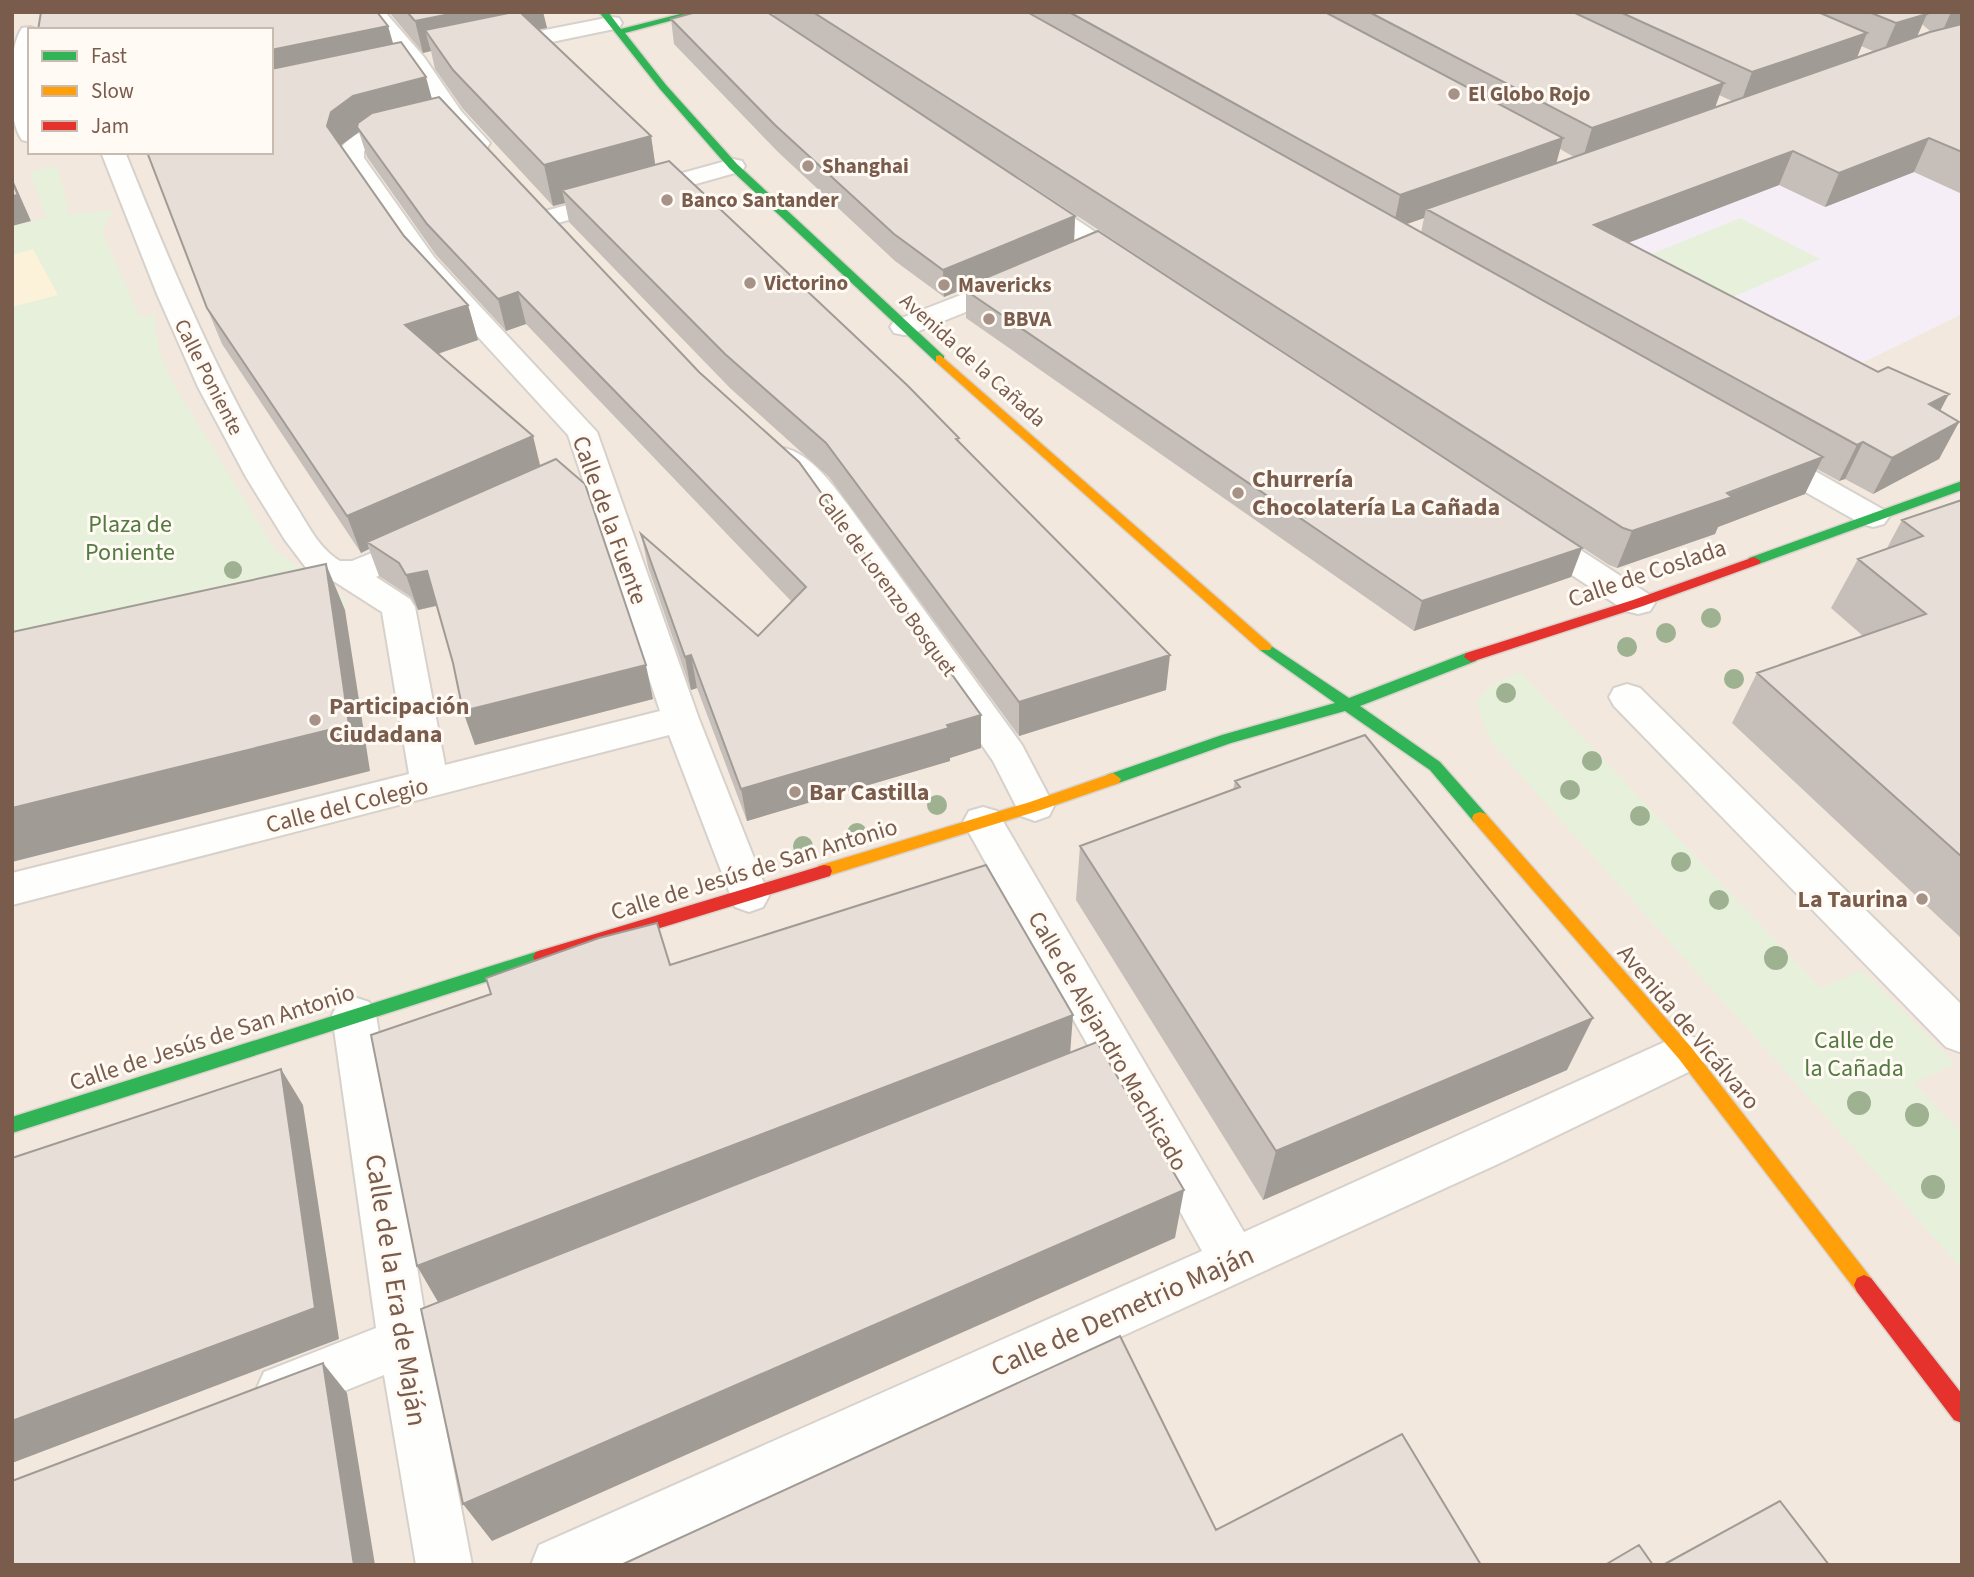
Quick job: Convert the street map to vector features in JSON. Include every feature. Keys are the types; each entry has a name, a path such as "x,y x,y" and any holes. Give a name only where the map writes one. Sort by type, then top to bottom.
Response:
{"street":[{"path":"373,12 416,63 453,116 500,167"},
{"path":"468,52 611,22 699,12"},
{"name":"Avenida de la Cañada","path":"611,22 663,87 733,166 904,327 1263,646 1347,705"},
{"path":"28,38 24,44 22,81 23,119 28,130"},
{"name":"Calle de la Fuente","path":"453,116 372,135 352,149 352,158 425,263 582,432 581,470 749,895"},
{"name":"Calle Poniente","path":"114,154 177,314 258,474 315,559 329,569 344,572 398,607 430,784"},
{"path":"547,218 733,166"},
{"path":"1005,184 1086,251 1144,277"},
{"path":"904,327 1038,272"},
{"name":"Calle de Lorenzo Bosquet","path":"766,441 816,486 837,512 1009,755 1035,806"},
{"path":"1746,446 1873,517"},
{"name":"Calle de Coslada","path":"1347,705 1483,652 1638,603 1962,485"},
{"path":"1506,516 1638,603"},
{"path":"344,572 362,569 451,530"},
{"path":"1627,697 1962,1034"},
{"name":"Calle de Jesús de San Antonio","path":"12,1125 354,1015 1035,806 1227,739 1347,705"},
{"name":"Avenida de Vicálvaro","path":"1347,705 1435,766 1685,1053 1962,1412"},
{"name":"Calle del Colegio","path":"12,890 681,719"},
{"name":"Calle de Alejandro Machicado","path":"983,822 1233,1259"},
{"name":"Calle de la Era de Maján","path":"354,1015 404,1343 444,1565"},
{"name":"Calle de Demetrio Maján","path":"559,1565 1482,1149 1685,1053"},
{"path":"1015,1101 1119,1059"},
{"path":"247,1403 521,1297"}],"shaded area":[{"path":"12,12 1962,12 1962,1565 12,1565"},
{"path":"1962,64 1962,314 1817,385 1512,222"}],"green space":[{"name":"Plaza de Poniente","path":"57,166 68,206 67,214 113,210 102,232 140,317 154,314 159,351 174,385 276,551 345,598 345,610 12,686 12,226 46,218 30,171"},
{"path":"1740,218 1820,259 1692,315 1613,270"},
{"name":"Calle de la Cañada","path":"1520,672 1821,988 1862,970 1955,1064 1914,1083 1962,1133 1962,1269 1491,742 1480,715 1478,699 1493,684"}],"sand":[{"path":"33,249 58,295 12,307 12,255"}],"building":[{"path":"41,12 377,12 388,26 273,50 273,28 38,28"},
{"path":"407,12 460,12 415,21"},
{"path":"523,12 522,14 651,136 544,165 453,70 425,30"},
{"path":"696,12 767,12 1075,216 943,270 894,234 775,125 671,19"},
{"path":"813,12 1027,12 1823,457 1727,493 1732,497 1632,531 1623,528"},
{"path":"1069,12 1325,12 1563,138 1400,195"},
{"path":"1369,12 1573,12 1724,83 1592,128"},
{"path":"1620,12 1818,12 1867,33 1752,72"},
{"path":"1869,12 1925,12 1927,14 1896,23"},
{"path":"1962,24 1962,152 1929,138 1839,173 1793,151 1594,225 1878,372 1888,367 1949,394 1929,404 1959,422 1892,458 1863,442 1857,445 1426,209 1930,32"},
{"path":"401,42 426,77 353,96 331,112 327,126 404,236 468,305 405,325 533,436 347,516 207,308 148,154 273,154 273,69"},
{"path":"439,97 699,372 799,462 981,715 947,725 949,728 741,789 691,655 685,657 641,534 758,636 806,587 518,292 498,299 427,224 357,127 358,123 372,113"},
{"path":"669,161 908,386 959,438 956,439 1170,655 1019,702 826,443 725,354 562,190"},
{"path":"12,181 18,195 12,196"},
{"path":"1098,231 1582,548 1422,601 965,290 969,288 966,286"},
{"path":"556,459 585,484 646,665 463,711 453,663 427,571 406,575 399,563 367,542"},
{"path":"1962,500 1962,857 1757,673 1926,614 1858,559 1923,536 1902,520"},
{"path":"326,564 349,725 12,808 12,632"},
{"path":"1365,735 1593,1018 1276,1151 1080,846 1240,787 1235,781"},
{"path":"986,865 1073,1015 417,1266 371,1035 491,994 486,978 599,938 657,923 670,965"},
{"path":"1097,1042 1184,1190 463,1504 421,1309"},
{"path":"281,1069 315,1308 12,1421 12,1158"},
{"path":"1120,1336 1216,1530 1402,1434 1481,1565 621,1565"},
{"path":"323,1363 354,1565 12,1565 12,1481"},
{"path":"1780,1501 1829,1565 1663,1565"},
{"path":"1639,1545 1653,1565 1605,1565"}],"traffic: fast":[{"path":"603,12 663,87 733,166 940,359"},
{"path":"619,32 699,12"},
{"path":"1754,561 1962,485"},
{"path":"1265,647 1435,766 1480,818"},
{"path":"1113,779 1227,739 1347,705 1471,657"},
{"path":"12,1125 542,957"}],"traffic: slow":[{"path":"940,359 1265,647"},
{"path":"824,871 1113,779"},
{"path":"1480,818 1685,1053 1864,1285"}],"traffic: jam":[{"path":"1471,657 1638,603 1754,561"},
{"path":"542,957 824,871"},
{"path":"1864,1285 1962,1412"}],"place":[{"name":"El Globo Rojo","path":"1454,94"},
{"name":"Shanghai","path":"808,166"},
{"name":"Banco Santander","path":"667,200"},
{"name":"Victorino","path":"750,283"},
{"name":"Mavericks","path":"944,285"},
{"name":"BBVA","path":"989,319"},
{"name":"Churrería Chocolatería La Cañada","path":"1238,493"},
{"name":"Participación Ciudadana","path":"315,720"},
{"name":"Bar Castilla","path":"795,792"},
{"name":"La Taurina","path":"1922,899"}]}
